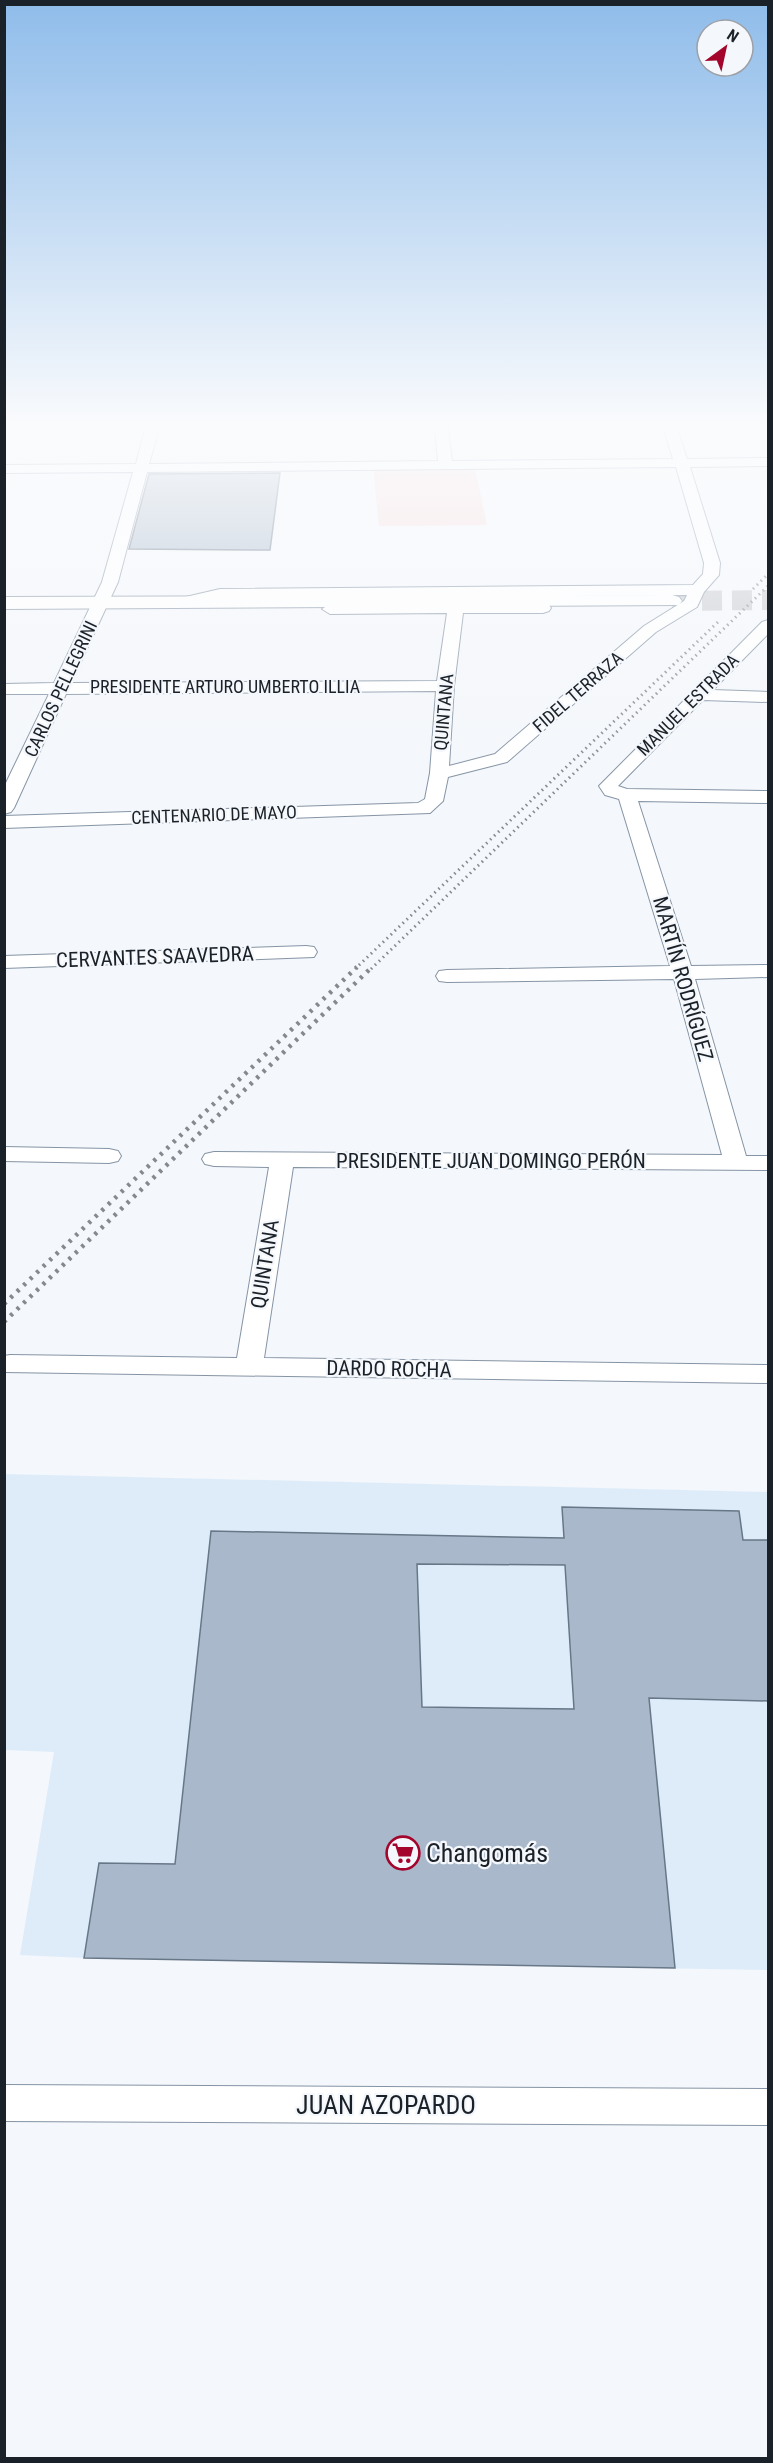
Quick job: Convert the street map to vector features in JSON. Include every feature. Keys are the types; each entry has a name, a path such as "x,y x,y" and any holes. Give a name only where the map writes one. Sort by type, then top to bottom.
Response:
{"main road":[{"path":"4,603 208,602 674,608"}],"street":[{"name":"CARLOS PELLEGRINI","path":"4,808 101,602 113,573 121,544"},
{"path":"183,602 209,595 232,594 696,594 711,575 712,563 706,544"},
{"name":"FIDEL TERRAZA","path":"447,772 501,758 674,608 696,594"},
{"path":"208,602 251,609 674,608"},
{"name":"QUINTANA","path":"423,809 434,801 447,772 445,686 456,609"},
{"name":"MANUEL ESTRADA","path":"627,795 612,791 608,786 768,625"},
{"name":"PRESIDENTE ARTURO UMBERTO ILLIA","path":"4,689 445,686"},
{"path":"698,695 768,697"},
{"path":"627,795 768,797"},
{"name":"MARTÍN RODRÍGUEZ","path":"627,795 683,973 736,1163"},
{"name":"CENTENARIO DE MAYO","path":"4,822 423,809"},
{"name":"CERVANTES SAAVEDRA","path":"4,962 306,952"},
{"path":"447,976 768,971"},
{"path":"4,1154 109,1156"},
{"name":"PRESIDENTE JUAN DOMINGO PERÓN","path":"214,1159 768,1163"},
{"name":"QUINTANA","path":"249,1367 282,1160"},
{"name":"DARDO ROCHA","path":"10,1364 768,1374"},
{"name":"JUAN AZOPARDO","path":"4,2103 768,2107"}],"shaded area":[{"path":"5,1474 768,1492 768,1970 20,1955 54,1752 5,1750"}],"building":[{"path":"130,544 271,544 270,550 129,549"},
{"name":"Changomás","path":"562,1507 739,1511 743,1540 768,1540 768,1701 649,1698 675,1968 84,1958 99,1863 175,1864 211,1531 564,1538","holes":["417,1564 565,1565 574,1709 422,1707"]}],"tunnel":[{"path":"672,601 768,600"}],"railway":[{"path":"753,589 768,574"},
{"path":"371,969 768,586"},
{"path":"355,969 718,622"},
{"path":"4,1304 357,967"},
{"path":"4,1322 372,967"}],"place":[{"name":"Changomás","path":"403,1853"}]}
